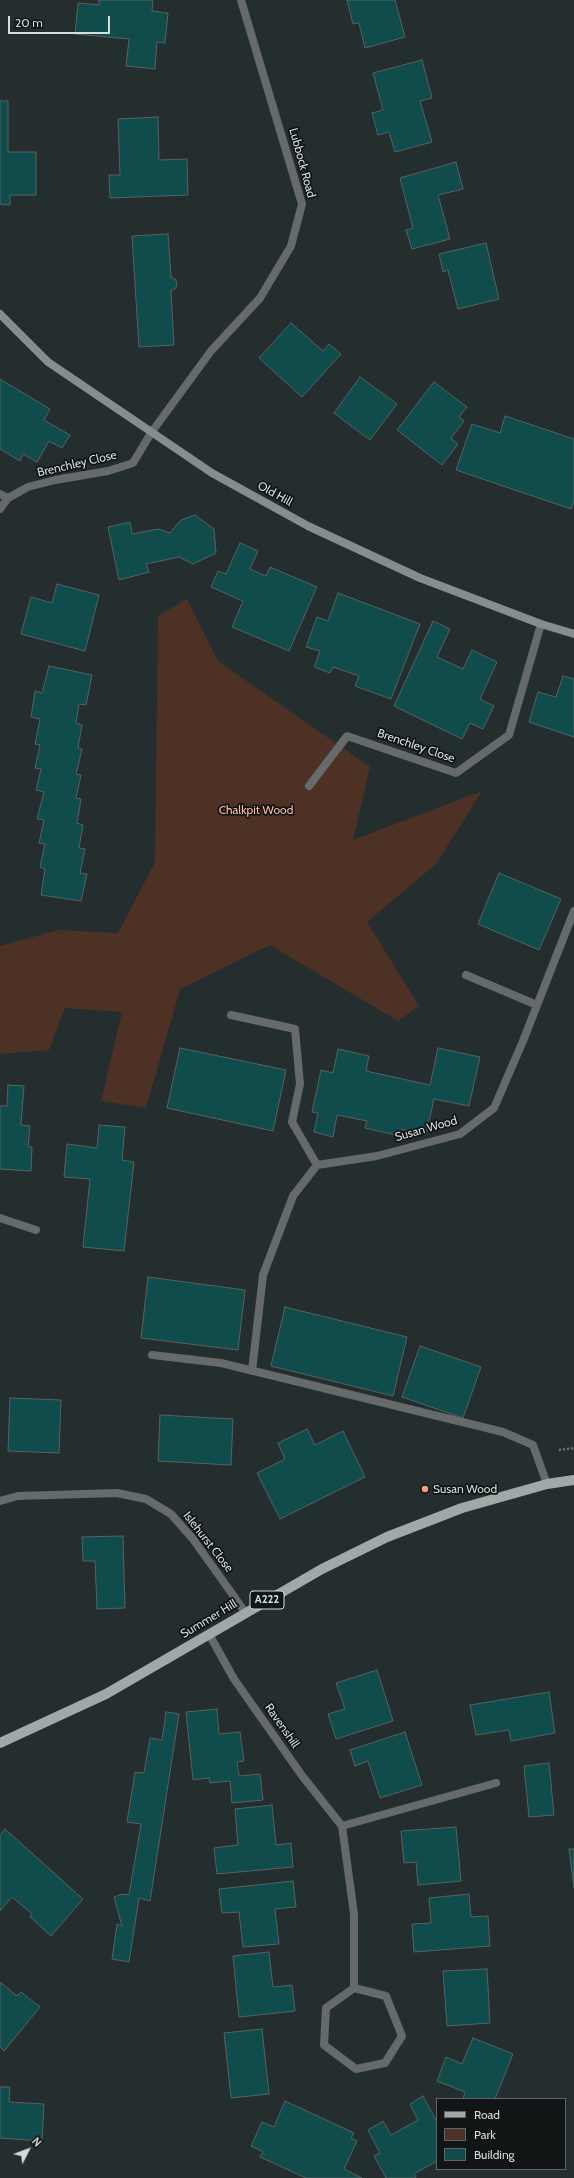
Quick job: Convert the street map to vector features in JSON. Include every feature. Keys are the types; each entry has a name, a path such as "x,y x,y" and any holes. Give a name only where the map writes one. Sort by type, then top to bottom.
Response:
{"main road":[{"name":"Old Hill","path":"0,314 48,362 212,473 308,526 420,578 541,624 574,634"},
{"name":"A222","path":"547,1484 574,1480"},
{"name":"Summer Hill","path":"0,1743 106,1694 245,1612 322,1569 387,1538 462,1508 547,1484"}],"street":[{"name":"Lubbock Road","path":"151,433 211,351 260,298 291,246 302,204 241,0"},
{"name":"Brenchley Close","path":"0,510 8,498 28,487 55,480 108,471 132,463 151,433"},
{"path":"0,494 8,498"},
{"name":"Brenchley Close","path":"309,786 348,736 456,773 509,735 541,624"},
{"name":"Susan Wood","path":"317,1165 377,1156 460,1134 494,1108 574,911"},
{"path":"466,975 537,1005"},
{"path":"231,1015 295,1029 300,1084 292,1122 317,1165 293,1196 263,1275 252,1370"},
{"path":"0,1218 36,1230"},
{"path":"152,1355 221,1363 503,1432 533,1445 547,1484"},
{"name":"Islehurst Close","path":"0,1501 18,1496 117,1492 146,1499 171,1514 193,1539 245,1612"},
{"name":"Ravenshill","path":"209,1634 234,1679 303,1777 342,1826"},
{"path":"354,1988 354,1914 342,1826 496,1782"},
{"path":"354,1988 386,1996 402,2036 385,2063 356,2069 324,2046 326,2008 354,1988"}],"green space":[{"name":"Chalkpit Wood","path":"187,599 218,661 370,767 353,840 482,791 436,864 367,922 419,1006 398,1021 270,945 180,989 146,1108 101,1101 122,1012 65,1008 49,1050 0,1054 0,946 58,930 118,933 155,862 158,616"}],"building":[{"path":"99,0 153,0 152,11 168,13 165,43 157,42 155,69 126,66 129,39 75,34 78,3 99,5"},
{"path":"347,0 395,0 405,37 365,48 359,23 353,24"},
{"path":"422,60 432,98 420,101 432,142 395,152 389,132 378,135 372,113 383,110 373,73"},
{"path":"0,101 8,101 8,152 36,152 36,195 10,195 10,205 0,204"},
{"path":"158,117 159,160 187,159 188,195 110,198 109,175 120,175 118,119"},
{"path":"456,162 463,189 438,195 450,239 412,249 406,230 413,228 400,178"},
{"path":"168,234 171,277 177,282 176,288 171,291 174,345 139,347 132,236"},
{"path":"486,243 499,299 458,309 448,270 443,272 439,254"},
{"path":"291,323 323,351 329,344 341,354 302,397 259,358"},
{"path":"360,377 397,404 370,440 334,413"},
{"path":"0,379 50,409 44,420 70,435 62,448 49,441 37,462 23,454 20,461 0,449"},
{"path":"434,382 467,407 459,417 464,421 451,438 458,444 442,465 397,430"},
{"path":"505,416 574,439 574,501 571,509 456,470 472,424 500,433"},
{"path":"195,515 214,529 216,553 193,564 179,557 146,564 149,572 119,580 108,527 130,522 132,534 158,529 170,533 181,520"},
{"path":"240,543 258,551 250,569 266,576 270,567 317,587 289,651 232,627 243,601 211,587 218,571 226,574"},
{"path":"57,584 99,595 85,651 21,634 31,597 52,603"},
{"path":"338,593 420,624 391,699 355,686 359,676 333,667 330,673 314,667 320,651 306,647 317,617 328,621"},
{"path":"433,621 450,629 437,657 463,669 472,650 497,662 480,699 494,706 483,729 470,723 462,739 394,706"},
{"path":"49,666 92,675 86,705 79,704 76,723 82,725 78,748 82,749 76,774 81,775 76,798 81,799 77,823 83,825 79,848 85,849 80,873 87,874 81,901 41,895 45,869 40,867 45,844 39,843 44,820 37,819 44,792 36,790 41,769 35,768 40,745 35,744 40,719 31,717 35,691 42,693"},
{"path":"563,676 574,679 574,737 529,722 538,692 556,697"},
{"path":"499,873 561,899 539,950 478,924"},
{"path":"180,1048 286,1070 273,1131 167,1108"},
{"path":"438,1048 480,1057 469,1106 434,1099 426,1135 401,1129 400,1136 365,1128 367,1121 337,1115 333,1137 314,1132 318,1113 312,1112 321,1070 333,1073 338,1049 369,1056 366,1071 430,1085"},
{"path":"8,1085 24,1086 21,1125 30,1126 28,1147 32,1147 31,1171 0,1169 0,1106 7,1106"},
{"path":"99,1125 125,1127 122,1160 134,1162 124,1251 83,1247 90,1179 64,1177 67,1144 97,1148"},
{"path":"148,1277 245,1290 238,1350 141,1338"},
{"path":"285,1307 407,1337 393,1396 271,1366"},
{"path":"420,1346 481,1367 463,1418 402,1397"},
{"path":"10,1398 61,1400 59,1453 8,1451"},
{"path":"160,1415 233,1419 231,1465 158,1461"},
{"path":"307,1429 315,1445 343,1431 365,1477 280,1519 257,1473 285,1459 278,1443"},
{"path":"123,1536 125,1608 97,1609 95,1561 83,1561 82,1537"},
{"path":"377,1670 393,1721 336,1739 328,1714 345,1709 336,1683"},
{"path":"549,1692 555,1733 511,1741 509,1730 476,1735 470,1705"},
{"path":"217,1709 219,1734 240,1732 244,1761 237,1762 239,1776 260,1774 263,1800 232,1803 230,1781 210,1783 209,1778 193,1780 186,1712"},
{"path":"166,1712 179,1714 150,1901 139,1898 129,1962 112,1959 117,1924 122,1926 114,1897 122,1894 129,1895 141,1824 127,1822 135,1772 144,1773 150,1738 162,1740"},
{"path":"405,1732 422,1785 380,1798 368,1761 355,1766 350,1750"},
{"path":"549,1763 554,1815 529,1817 524,1766"},
{"path":"272,1805 276,1845 291,1843 293,1867 217,1874 214,1848 238,1845 235,1809"},
{"path":"456,1827 461,1881 418,1885 416,1862 404,1863 401,1831"},
{"path":"5,1829 83,1899 51,1936 30,1917 32,1914 12,1897 0,1911 0,1835"},
{"path":"569,1849 574,1849 574,1888"},
{"path":"293,1881 296,1907 275,1909 279,1944 243,1947 239,1912 222,1913 219,1889"},
{"path":"469,1894 471,1917 488,1916 490,1946 414,1952 412,1924 431,1923 429,1898"},
{"path":"269,1952 273,1987 292,1985 295,2011 239,2017 233,1956"},
{"path":"487,1969 490,2023 447,2026 443,1971"},
{"path":"0,1982 17,1996 21,1992 40,2007 4,2051 0,2047"},
{"path":"262,2029 269,2094 231,2098 224,2033"},
{"path":"473,2038 513,2054 495,2098 463,2098 465,2092 437,2081 446,2057 462,2064"},
{"path":"0,2087 10,2087 9,2102 44,2104 42,2141 0,2138"},
{"path":"423,2096 436,2120 436,2162 414,2174 416,2178 386,2178 374,2156 380,2153 368,2130 383,2121 391,2135 418,2120 410,2104"},
{"path":"285,2101 354,2133 351,2138 357,2141 344,2169 362,2178 306,2178 260,2157 263,2152 251,2146 262,2122 274,2127"}],"place":[{"name":"Susan Wood","path":"425,1489"}]}
